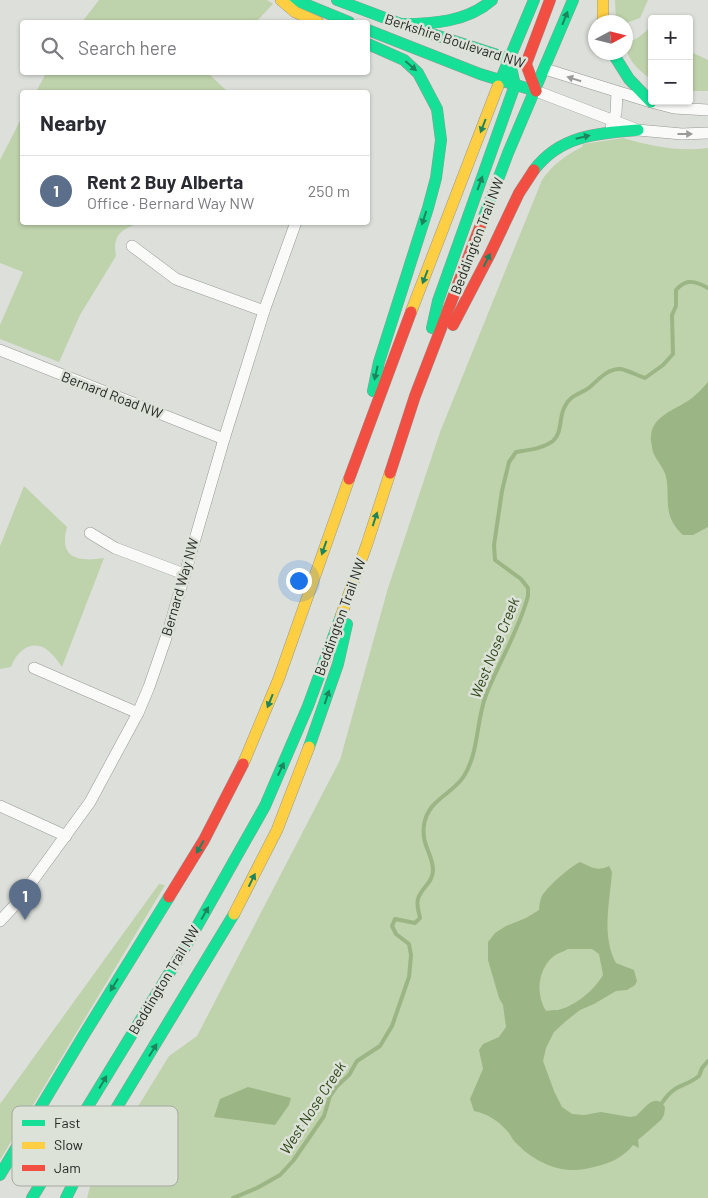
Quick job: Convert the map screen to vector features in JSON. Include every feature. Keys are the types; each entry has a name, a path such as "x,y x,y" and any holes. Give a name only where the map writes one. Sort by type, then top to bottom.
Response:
{"main road":[{"path":"281,0 295,12 313,20"},
{"path":"295,0 344,20"},
{"name":"Berkshire Boulevard NW","path":"337,0 401,24 545,69"},
{"path":"401,24 428,24 456,20 478,10 492,0"},
{"path":"42,1106 95,1016 202,844 240,772 276,686 359,452 447,219 534,0"},
{"path":"536,91 526,64 550,0"},
{"name":"Beddington Trail NW","path":"88,1106 187,944 265,806 308,706 367,544 415,396 508,154 536,91 572,0"},
{"path":"603,0 603,15"},
{"name":"Berkshire Boulevard NW","path":"370,31 402,45 536,91"},
{"path":"359,452 379,362 434,186 441,140 437,110 418,73 404,60 370,45"},
{"path":"415,396 438,301 515,85 509,59"},
{"path":"617,60 628,79 648,98"},
{"path":"415,396 490,254 514,202 540,162 562,144 578,138 607,132 638,130"},
{"path":"118,1106 226,929 277,830 318,724 338,664 367,544"},
{"path":"0,1174 12,1156"},
{"name":"Beddington Trail NW","path":"32,1198 39,1186"},
{"path":"66,1198 72,1186"}],"street":[{"path":"545,69 648,101"},
{"path":"536,91 638,130 682,134 708,133"},
{"path":"607,132 614,120 618,103 617,92"},
{"path":"663,105 674,108 708,110"},
{"name":"Bernard Way NW","path":"0,921 15,905 90,802 138,713 168,632 224,439 264,311 295,225"},
{"path":"132,246 176,279 264,311"},
{"name":"Bernard Road NW","path":"0,350 224,439"},
{"path":"90,533 115,548 184,574"},
{"path":"34,668 138,713"},
{"path":"0,806 66,836"}],"shaded area":[{"path":"99,0 267,0 273,4 258,20 84,20"},
{"path":"615,0 648,0 640,18 633,20 633,15 616,15"},
{"path":"648,29 648,76 632,60 633,40"},
{"path":"693,53 708,60 708,91 693,91"},
{"path":"45,75 210,75 226,90 37,90"},
{"path":"20,121 20,225 135,225 123,231 117,238 116,256 80,315 59,362 0,339 0,325 23,272 0,263 0,160"},
{"path":"623,138 665,147 686,149 708,148 708,1198 87,1198 90,1186 178,1186 178,1106 138,1106 169,1056 197,1036 340,760 388,588 440,432 542,180 555,165 582,147 583,144"},
{"path":"708,382 708,527 693,535 683,535 670,516 666,477 653,451 652,429 661,418 692,398"},
{"path":"24,486 67,527 65,546 68,552 79,558 104,558 62,667 46,649 34,646 24,649 16,657 11,667 0,669 0,546"},
{"path":"580,862 598,869 609,866 612,872 608,906 608,930 611,953 616,963 634,970 637,981 635,985 627,990 616,991 580,1010 554,1032 546,1048 543,1061 554,1091 562,1107 572,1114 584,1115 601,1112 630,1117 636,1116 654,1101 658,1101 665,1107 661,1120 638,1140 639,1148 633,1145 620,1157 611,1162 572,1170 561,1169 541,1162 523,1150 501,1125 489,1116 474,1111 470,1099 483,1069 479,1050 483,1044 499,1037 506,1027 503,1005 499,998 488,960 488,942 495,933 506,926 526,918 539,910 541,898 547,889","holes":["568,949 592,949 599,954 603,975 600,980 590,991 572,1005 558,1010 546,1011 539,989 544,968 549,961"]},
{"path":"159,884 165,885 32,1106 12,1106 12,1140 0,1160 0,1104"},
{"path":"248,1087 291,1098 289,1105 275,1125 214,1117 220,1099"}],"waterway":[{"name":"West Nose Creek","path":"233,1198 257,1188 280,1175 293,1161 324,1116 330,1096 337,1086 349,1075 357,1061 380,1046 392,1026 409,977 411,955 409,944 396,934 392,926 395,919 415,923 420,918 417,906 418,899 429,882 433,870 424,838 426,816 435,803 459,782 469,767 486,695 514,634 528,596 528,588 521,579 495,560 494,545 502,491 509,462 516,452 531,450 553,441 558,434 562,412 566,403 607,373 615,369 622,369 645,378 663,365 673,354 672,315 676,306 676,290 688,282 708,288"},
{"path":"662,1103 675,1089 699,1076 702,1068 708,1061"}],"traffic: fast":[{"path":"295,0 344,20"},
{"path":"337,0 401,24 522,63"},
{"path":"401,24 437,22 461,17 472,13 492,0"},
{"path":"498,86 534,0"},
{"path":"480,227 508,153 573,0"},
{"path":"370,31 480,74 536,91"},
{"path":"370,45 404,60 418,73 437,109 441,140 436,178 428,208 379,362 373,391"},
{"path":"432,328 438,301 515,85 509,59"},
{"path":"617,60 629,79 648,99"},
{"path":"534,170 544,158 568,143 594,135 638,130"},
{"path":"88,1106 187,944 265,806 308,706 341,616"},
{"path":"309,747 338,664 347,624"},
{"path":"41,1106 169,897"},
{"path":"118,1106 234,914"},
{"path":"0,1175 12,1155"},
{"path":"32,1198 39,1186"},
{"path":"66,1198 72,1186"}],"traffic: slow":[{"path":"281,0 295,12 313,20"},
{"path":"603,0 603,15"},
{"path":"411,312 498,86"},
{"path":"341,616 390,473"},
{"path":"243,764 279,678 349,479"},
{"path":"234,914 277,830 309,747"}],"traffic: jam":[{"path":"536,91 526,64 550,0"},
{"path":"453,325 519,193 534,170"},
{"path":"390,473 415,396 480,227"},
{"path":"349,479 411,312"},
{"path":"169,897 204,840 243,764"}],"place":[{"name":"Rent 2 Buy Alberta","path":"25,920"}]}
